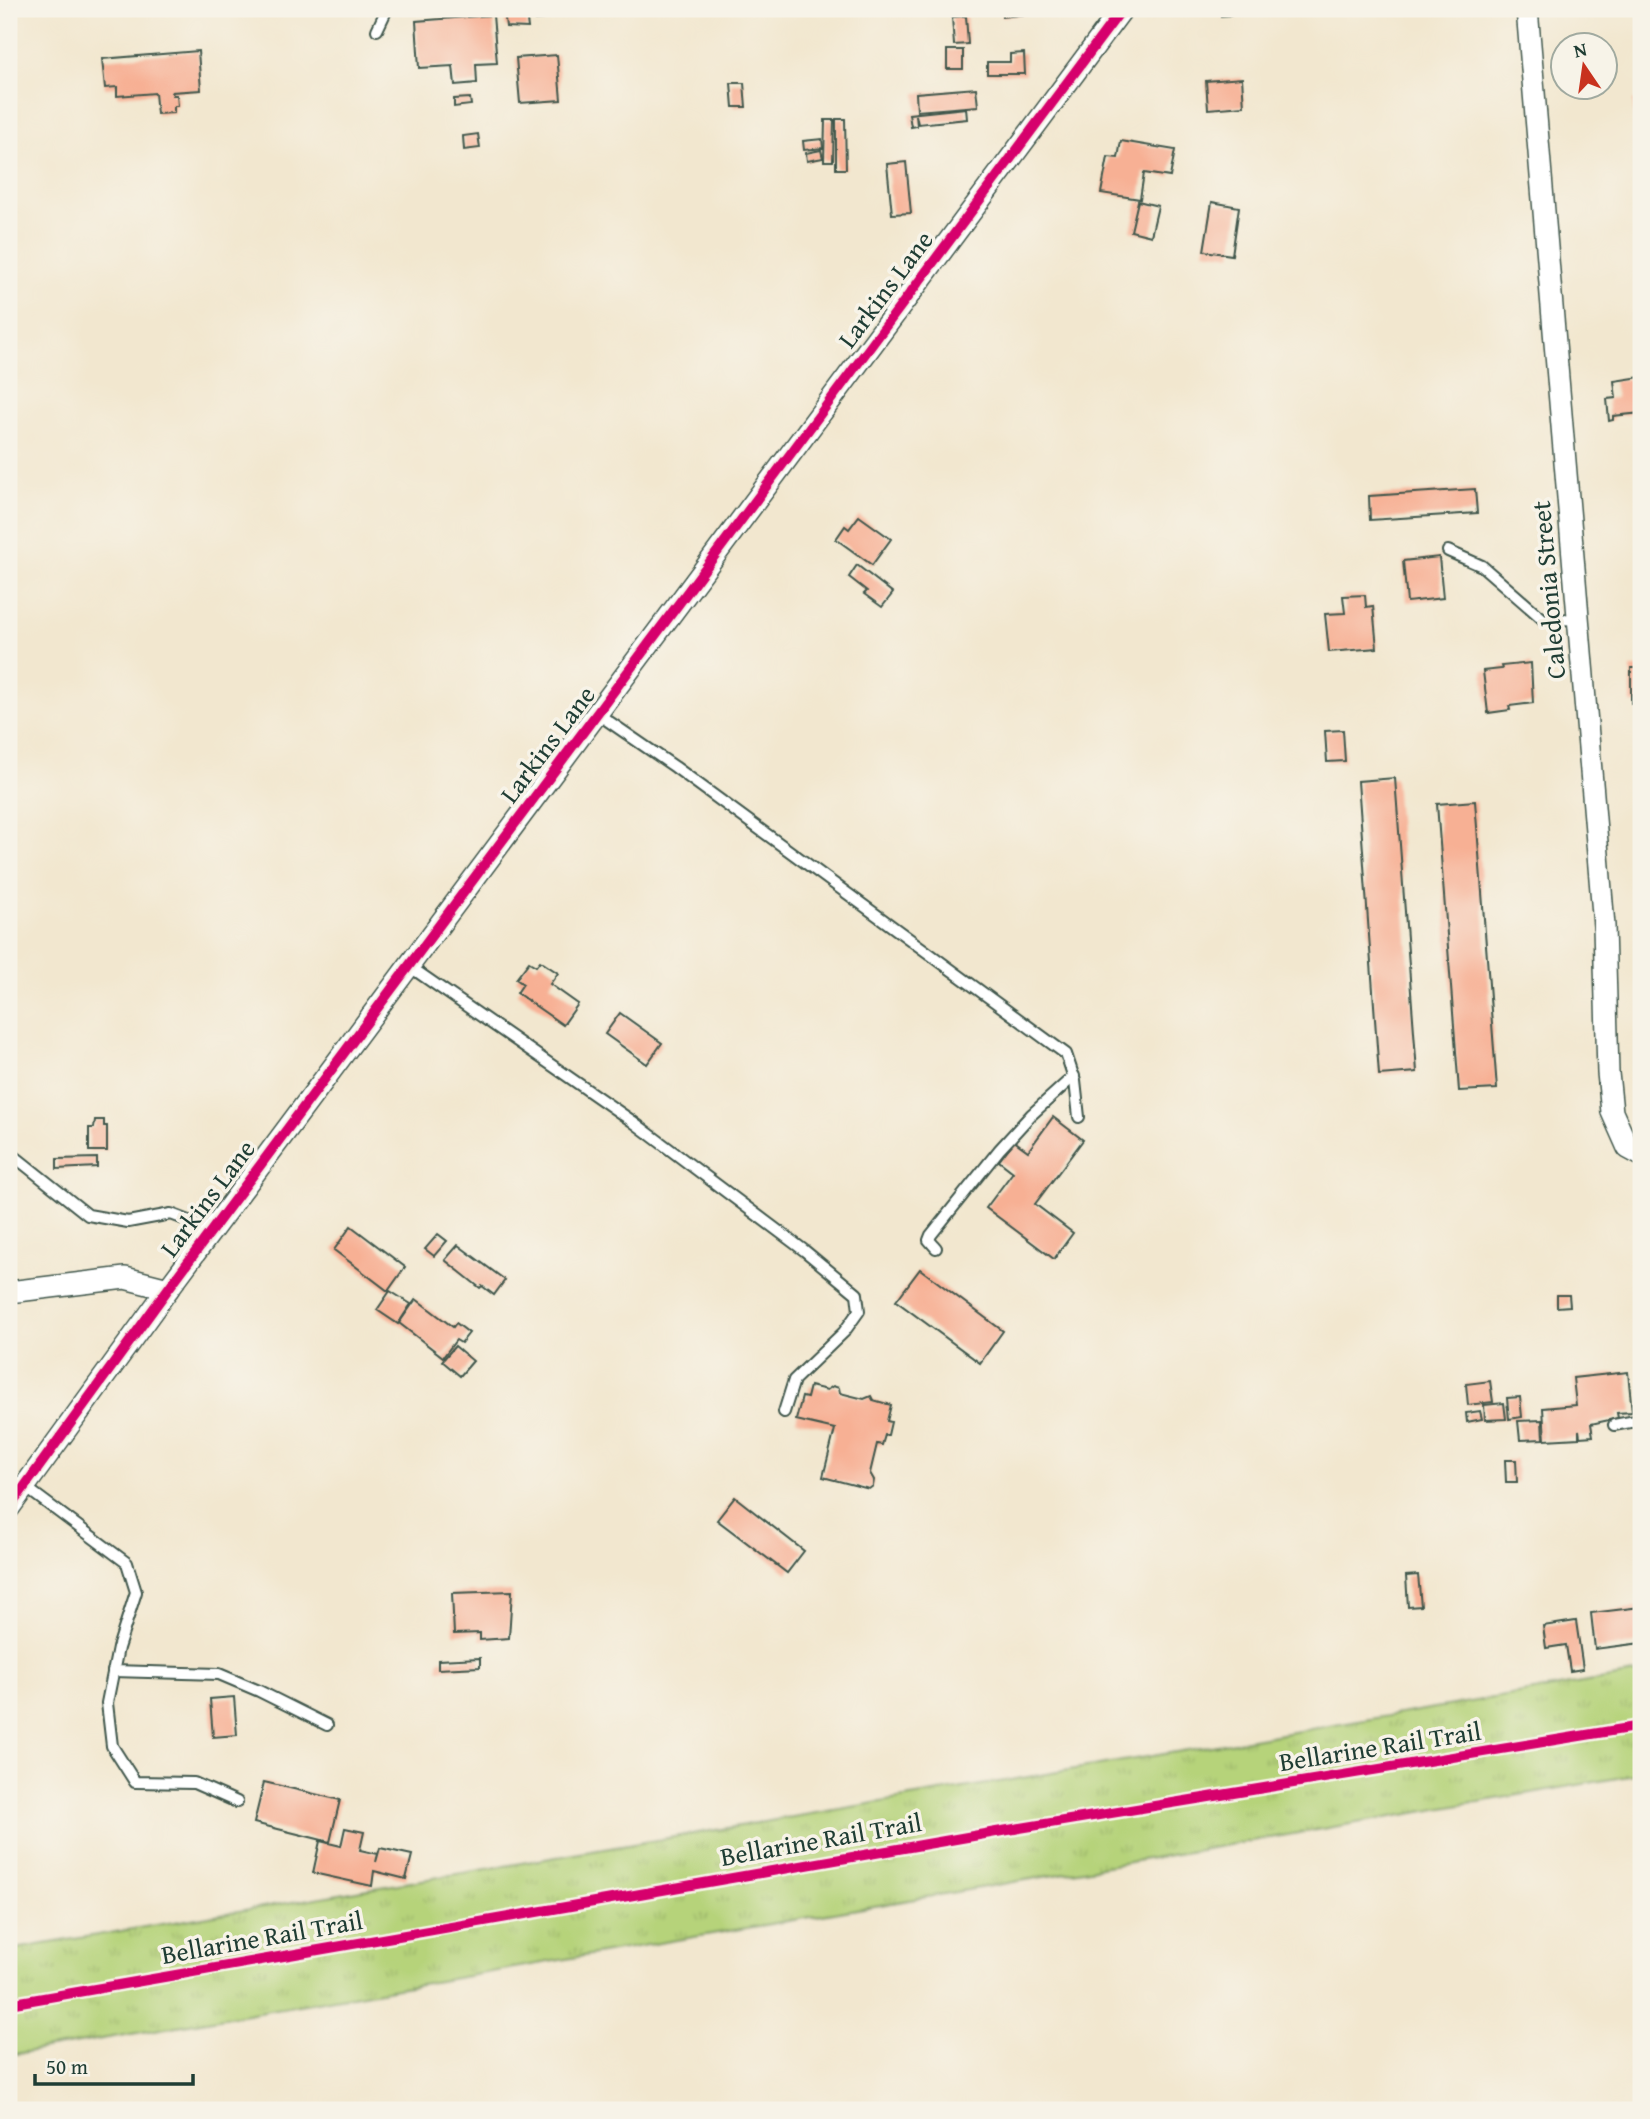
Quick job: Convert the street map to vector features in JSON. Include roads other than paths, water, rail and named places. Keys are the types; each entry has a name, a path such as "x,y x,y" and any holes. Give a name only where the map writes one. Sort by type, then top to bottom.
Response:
{"street":[{"name":"Larkins Lane","path":"9,1508 167,1289 1122,9"},
{"name":"Caledonia Street","path":"1527,9 1604,926 1608,1073 1612,1112 1628,1148 1641,1155"},
{"path":"9,1292 125,1278 167,1289"}],"lane":[{"path":"377,30 387,9"},
{"path":"1448,551 1482,566 1545,620 1578,619"},
{"path":"598,714 675,767 1066,1054 1073,1076 1079,1116"},
{"path":"409,966 632,1121 858,1294 859,1311 844,1332 794,1380 784,1412"},
{"path":"936,1248 929,1240 931,1235 999,1150 1031,1115 1073,1076"},
{"path":"9,1152 88,1215 128,1222 171,1214 192,1222 208,1236"},
{"path":"1614,1425 1641,1420"},
{"path":"24,1486 127,1563 136,1592 118,1648 107,1703 112,1746 135,1782 194,1783 237,1802"},
{"path":"113,1671 219,1674 327,1725"}]}
